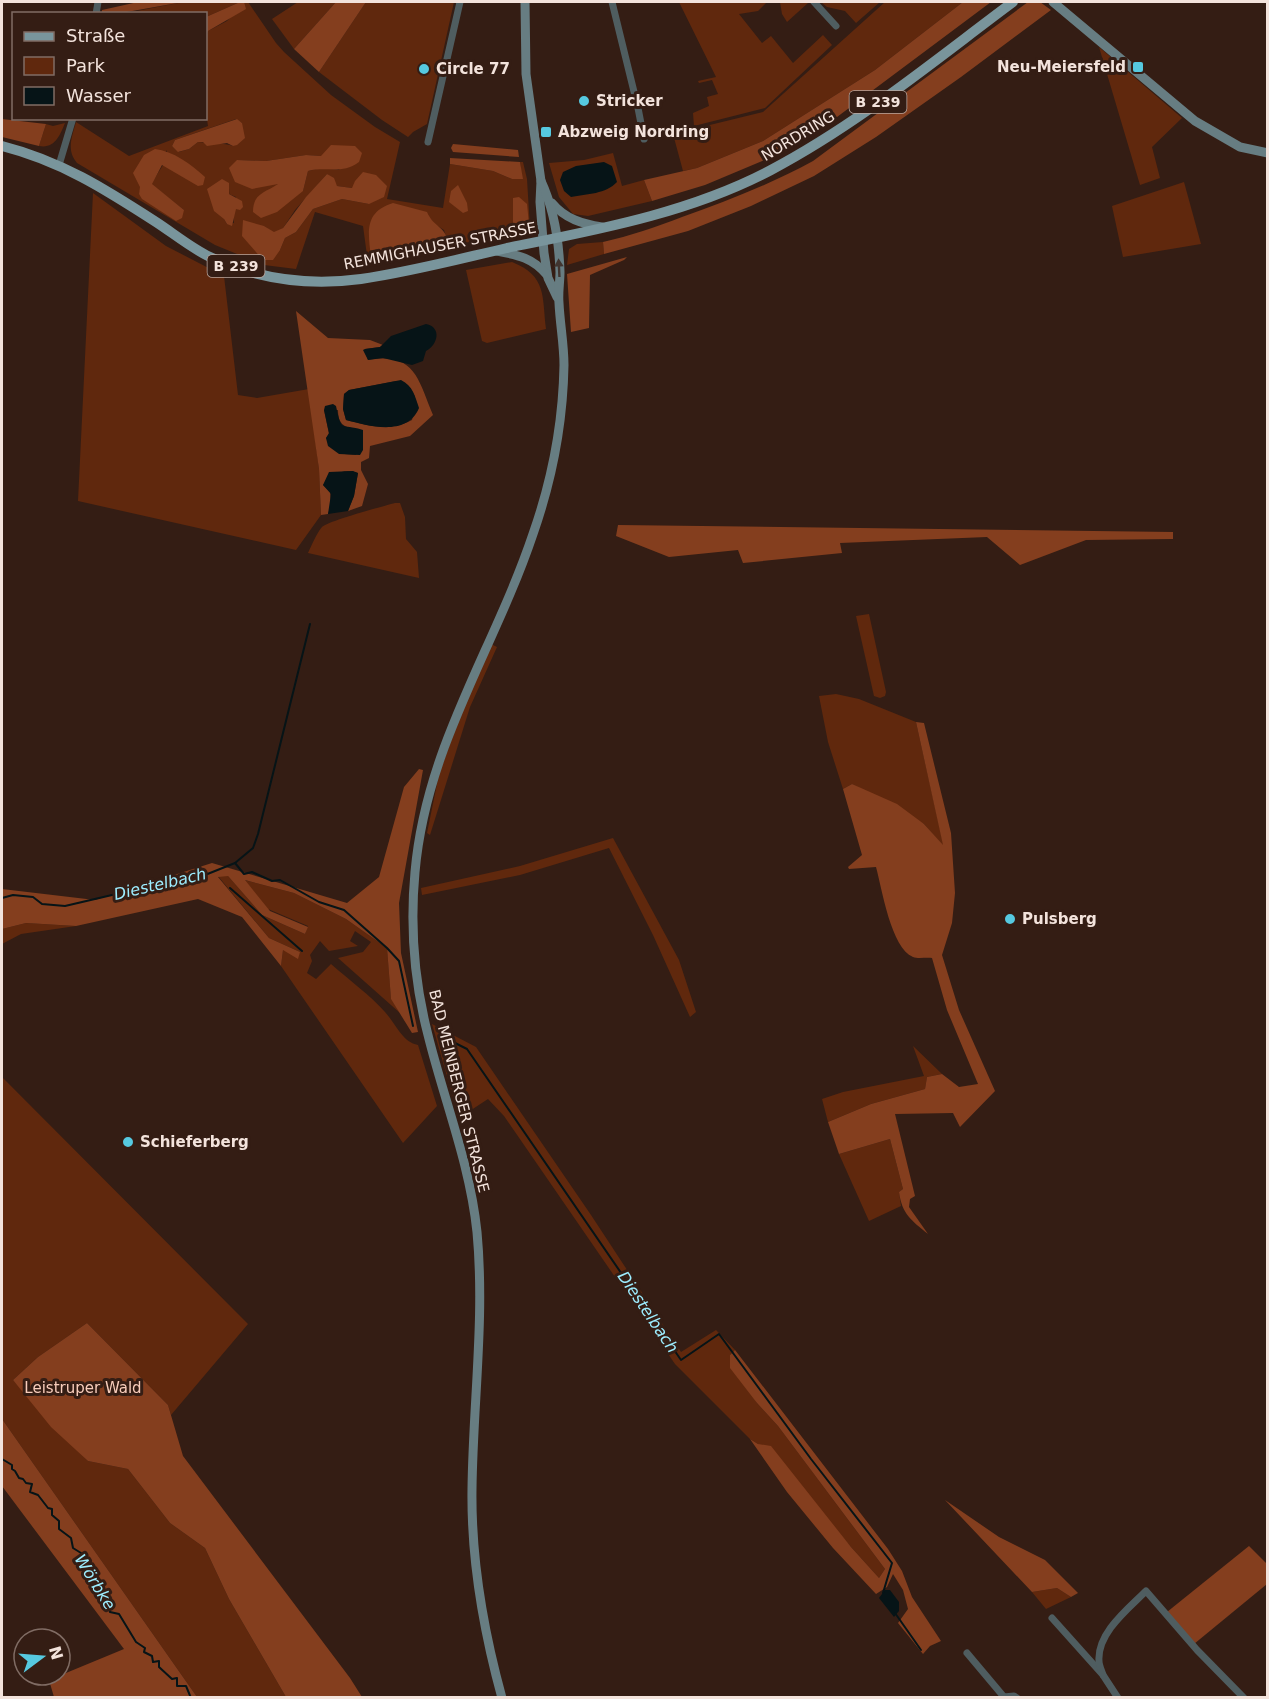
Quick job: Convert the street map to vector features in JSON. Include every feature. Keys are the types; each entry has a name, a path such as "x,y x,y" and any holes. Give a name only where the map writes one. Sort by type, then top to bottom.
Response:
{"main road":[{"name":"NORDRING","path":"602,227 687,205 770,171 853,120 1013,2"},
{"name":"REMMIGHAUSER STRASSE","path":"2,147 26,152 59,165 102,187 209,256 258,274 289,280 339,282 361,279 557,238"},
{"name":"B 239","path":"557,238 602,227"}],"street":[{"path":"428,142 460,2"},
{"name":"BAD MEINBERGER STRASSE","path":"525,2 526,74 541,181 543,241 549,278 558,299"},
{"path":"612,2 644,139"},
{"path":"814,2 836,26"},
{"path":"1054,3 1195,122 1240,147 1268,153"},
{"path":"59,165 72,120"},
{"name":"BAD MEINBERGER STRASSE","path":"502,1698 481,1606 472,1527 480,1294 476,1227 461,1150 421,1007 416,978 412,908 419,834 435,768 469,683 534,534 550,475 560,418 564,363 558,299 560,274 557,238 550,201 541,181"},
{"path":"550,201 569,217 587,225 602,227"},
{"path":"497,251 522,256 534,262 549,278"},
{"path":"1103,1675 1098,1661 1101,1646 1111,1625 1146,1592 1197,1650 1244,1698"},
{"path":"1052,1618 1103,1675 1118,1698"},
{"path":"967,1653 1004,1697 1017,1698"}],"green space":[{"path":"138,2 183,2 127,12 102,12 102,10"},
{"path":"183,2 240,2 207,17 207,12 131,12"},
{"path":"244,2 248,2 284,52 331,95 400,142 387,199 443,208 450,164 493,171 512,179 522,179 520,162 523,162 527,179 530,228 472,242 445,244 408,254 396,260 368,263 363,226 315,212 296,269 264,265 215,245 77,163 71,148 76,122 129,156 208,126 208,31 227,21","holes":["236,119 242,123 233,146 198,142 189,149 179,152 172,146 175,140","167,150 165,166 163,165 151,184 184,210 139,194 141,187","306,155 321,156 340,170 321,168 308,171 303,191 237,160 266,161","327,174 337,186 352,188 369,204 342,199 313,209 296,232 285,238 280,250 264,226 274,233 283,228 295,210","230,188 229,194 236,197 234,223 227,224 224,219","431,222 444,230 447,239 383,258 371,257"]},
{"path":"244,2 246,9 207,34 207,17"},
{"path":"298,2 336,2 294,49 272,19"},
{"path":"336,2 366,2 319,72 294,49"},
{"path":"366,2 454,2 427,124 408,137 319,72"},
{"path":"679,2 767,2 758,11 739,14 762,43 771,36 793,63 823,35 832,45 765,108 694,126 693,113 709,106 707,97 718,94 712,80 699,83 698,81 716,77"},
{"path":"780,2 808,3 787,22 782,14"},
{"path":"821,2 880,2 856,23 845,11 827,7"},
{"path":"885,2 963,2 875,70 763,141 697,168 683,171 673,134 763,112"},
{"path":"963,2 991,2 837,117 772,157 705,185 652,201 644,180 697,168 763,141 875,70"},
{"path":"1028,2 1040,2 1051,10 876,137 814,176 751,206 688,231 604,254 603,242 643,231 716,205 765,185 813,161"},
{"path":"1099,47 1182,118 1152,147 1160,178 1140,185"},
{"path":"2,119 46,124 39,146 2,137"},
{"path":"237,119 242,123 245,138 237,145 227,143 207,146 203,142 198,142 189,149 178,152 172,146 175,140"},
{"path":"65,123 53,143 39,146 46,124 53,126"},
{"path":"453,144 518,150 519,157 453,152 451,148"},
{"path":"331,145 355,146 362,153 359,162 346,168 308,171 303,191 277,212 261,218 253,212 257,197 278,184 252,189 235,182 229,168 237,160 266,161 306,155 321,156"},
{"path":"155,149 168,152 181,159 205,177 203,185 198,186 162,165 152,184 184,210 182,218 176,221 142,199 139,194 140,187 133,173 144,155"},
{"path":"613,153 622,186 644,180 652,201 588,216 573,214 559,197 549,163 584,160"},
{"path":"450,158 520,162 523,179 512,179 493,171 450,164"},
{"path":"363,172 376,175 387,186 384,197 369,204 342,199 313,209 296,232 285,238 273,260 263,260 242,236 243,220 264,226 274,232 283,228 327,174 334,178 337,186 352,188"},
{"path":"222,179 229,183 229,194 242,201 243,207 240,210 236,209 232,226 214,211 207,189"},
{"path":"1184,182 1201,244 1123,257 1112,206"},
{"path":"458,185 467,203 468,211 463,213 449,202 451,191"},
{"path":"93,193 166,246 224,276 238,395 257,398 309,389 319,469 321,515 296,550 78,501"},
{"path":"519,197 527,204 529,224 520,227 513,225 513,198"},
{"path":"393,203 427,212 448,239 383,258 371,257 370,224 377,212"},
{"path":"603,242 604,254 567,265 569,249 577,244"},
{"path":"627,257 590,275 589,328 571,332 567,274"},
{"path":"512,262 532,274 541,288 546,329 487,343 482,341 466,270"},
{"path":"296,311 328,338 370,340 383,345 365,349 368,360 396,360 405,364 418,380 433,415 410,436 370,446 369,458 361,462 361,470 368,484 362,506 348,511 354,496 358,473 347,471 335,475 323,485 330,492 331,505 328,514 321,515 319,469","holes":["396,381 409,388 414,396 412,420 387,427 346,420 343,409 344,394 349,390","324,410 338,410 339,419 343,425 359,429 363,443 356,455 338,452 329,443 326,438 329,434"]},
{"path":"400,503 405,517 406,539 417,552 419,578 308,553 318,533 326,524"},
{"path":"618,525 1173,532 1173,539 1086,540 1020,565 987,537 840,543 842,553 743,563 738,550 669,557 616,536"},
{"path":"869,614 886,692 885,696 880,698 874,696 856,616"},
{"path":"491,644 497,647 470,707 430,835 427,833 439,774 459,719"},
{"path":"836,694 859,699 916,722 944,847 924,824 852,784 843,789 828,742 819,696"},
{"path":"916,722 924,723 951,833 955,893 952,923 942,955 959,1010 995,1091 960,1127 953,1113 895,1114 915,1196 910,1199 909,1207 928,1234 912,1220 902,1206 899,1192 903,1189 890,1139 839,1154 828,1122 871,1104 925,1089 927,1077 942,1074 959,1087 978,1084 947,1010 932,958 913,957 899,942 888,917 876,867 849,869 848,867 862,855 843,789 852,784 897,804 924,824 943,845"},
{"path":"419,769 423,770 399,903 401,953 418,1032 412,1033 391,999 387,948 346,919 294,893 245,880 270,911 308,927 305,934 262,915 228,876 218,877 269,938 300,952 298,959 283,950 281,966 242,917 198,899 76,926 26,923 2,929 2,889 95,900 212,863 347,903 379,877 404,787"},
{"path":"613,838 679,960 696,1012 690,1017 653,935 609,848 520,875 422,895 421,888 520,866"},
{"path":"218,876 228,876 262,915 305,934 308,926 268,909 244,880 294,893 346,919 387,948 391,998 400,1013 338,958 363,952 371,942 355,931 350,941 358,946 329,951 320,941 310,955 312,961 307,973 316,979 331,964 379,1006 403,1036 418,1045 437,1106 403,1143 281,966 283,950 300,952 269,938"},
{"path":"26,923 76,926 21,934 2,944 2,929"},
{"path":"432,1024 476,1047 681,1352 716,1330 735,1350 730,1355 757,1403 778,1426 885,1569 879,1578 758,1444 750,1439 675,1364 504,1116 488,1099 459,1118"},
{"path":"913,1046 942,1074 927,1077 925,1089 871,1104 828,1122 822,1099 843,1092 924,1076"},
{"path":"2,1077 248,1324 171,1415 168,1405 87,1323 38,1357 13,1380 88,1461 128,1469 170,1523 205,1548 229,1599 286,1697 197,1697 2,1419"},
{"path":"890,1139 903,1189 899,1192 901,1206 869,1221 839,1154"},
{"name":"Leistruper Wald","path":"87,1323 168,1405 183,1456 362,1697 286,1697 229,1599 205,1548 170,1523 128,1469 88,1461 51,1427 13,1380 38,1357"},
{"path":"735,1350 888,1549 902,1571 912,1597 941,1641 930,1646 923,1654 898,1623 908,1609 903,1590 893,1574 887,1587 876,1594 833,1548 787,1492 750,1439 758,1444 771,1446 851,1547 879,1578 885,1569 778,1426 730,1368 730,1355"},
{"path":"2,1419 197,1697 54,1697 51,1687 72,1687 72,1670 124,1649 2,1486"},
{"path":"945,1500 999,1537 1045,1560 1078,1593 1071,1597 1057,1588 1032,1592"},
{"path":"1249,1546 1267,1564 1267,1584 1194,1644 1167,1612"},
{"path":"1057,1588 1071,1597 1046,1609 1032,1592"}],"water":[{"path":"604,162 612,166 617,182 613,186 596,193 571,197 564,191 560,180 563,172 576,166"},
{"path":"426,324 434,329 436,336 433,345 426,351 423,361 412,365 383,358 368,360 363,350 380,347 391,336"},
{"path":"401,380 411,388 419,408 406,423 387,427 346,420 343,409 344,394 349,390"},
{"path":"333,404 336,406 343,426 363,430 363,450 360,455 339,454 328,446 326,438 329,433 324,410 325,406"},
{"path":"353,471 358,473 354,496 348,511 328,514 331,494 323,485 329,472"},
{"path":"885,1590 890,1590 899,1602 899,1611 894,1617 879,1598"}],"waterway":[{"path":"235,863 253,848 258,834 310,624"},
{"name":"Diestelbach","path":"2,898 13,895 33,897 42,904 65,906 189,877 200,877 235,863 244,874 252,872 272,881 280,880 319,902 344,910 387,948 399,961 413,1026"},
{"path":"230,888 302,951"},
{"name":"Diestelbach","path":"441,1036 467,1049 681,1360 719,1334 811,1459 892,1563 883,1593"},
{"name":"Wörbke","path":"2,1459 12,1465 12,1469 19,1478 32,1484 30,1492 38,1495 48,1508 52,1509 52,1515 59,1521 59,1529 71,1538 73,1548 81,1553 85,1564 89,1566 89,1575 95,1576 101,1596 109,1605 110,1612 119,1614 136,1642 145,1648 144,1652 152,1656 153,1662 159,1661 159,1667 172,1679 177,1678 177,1686 186,1686 191,1698"},
{"name":"Diestelbach","path":"895,1613 921,1650"}],"place":[{"name":"Neu-Meiersfeld","path":"1138,67"},
{"name":"Circle 77","path":"424,69"},
{"name":"Stricker","path":"584,101"},
{"name":"Abzweig Nordring","path":"546,132"},
{"name":"Pulsberg","path":"1010,919"},
{"name":"Schieferberg","path":"128,1142"}]}
